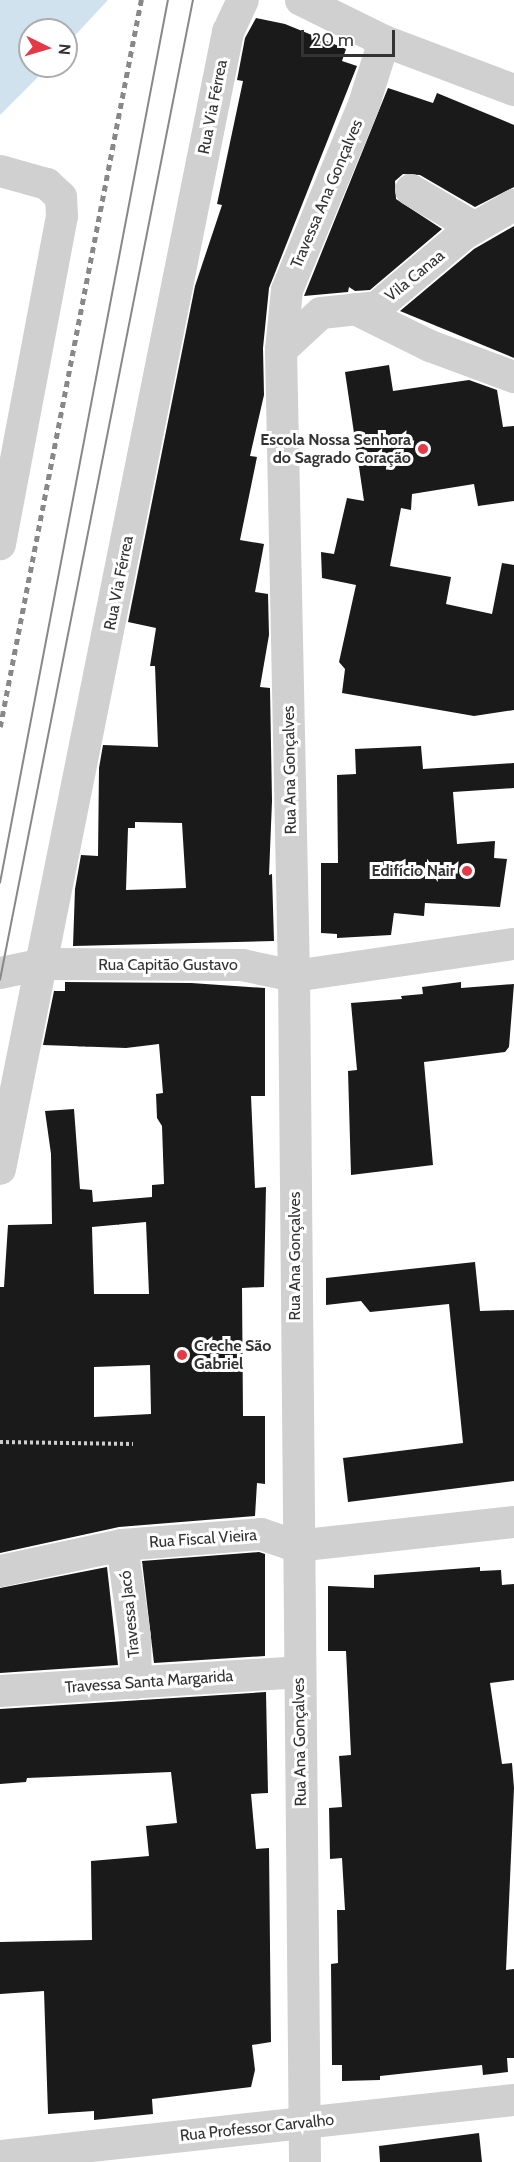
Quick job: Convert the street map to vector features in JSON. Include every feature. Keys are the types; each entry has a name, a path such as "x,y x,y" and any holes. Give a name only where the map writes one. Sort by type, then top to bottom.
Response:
{"street":[{"name":"Rua Via Férrea","path":"0,1169 44,964 228,32 243,0"},
{"path":"300,0 384,41 514,90"},
{"name":"Travessa Ana Gonçalves","path":"281,350 287,290 364,105 384,41"},
{"path":"0,171 47,184 61,197 62,216 0,544"},
{"path":"411,190 500,221"},
{"name":"Vila Canaa","path":"281,350 321,313 377,307 500,221"},
{"path":"355,309 430,346 514,376"},
{"name":"Rua Ana Gonçalves","path":"281,350 294,976 298,1672 305,2162"},
{"name":"Rua Capitão Gustavo","path":"0,973 44,964 242,965 294,976 514,944"},
{"name":"Rua Fiscal Vieira","path":"0,1571 122,1545 261,1534 297,1546 514,1522"},
{"name":"Travessa Jacó","path":"122,1545 135,1638 136,1683"},
{"name":"Travessa Santa Margarida","path":"0,1691 298,1672"},
{"name":"Rua Professor Carvalho","path":"0,2156 514,2100"}],"path":[{"path":"0,1442 78,1446 108,1440 133,1444"}],"water":[{"path":"0,0 108,0 78,32 78,18 18,18 18,78 37,78 0,115"}],"building":[{"path":"256,18 285,24 346,49 342,61 357,66 269,288 263,348 264,395 250,456 257,457 240,540 264,544 255,592 268,594 269,635 260,687 270,688 272,801 269,875 272,874 274,941 73,946 75,889 81,855 98,856 99,768 103,745 158,747 155,666 150,666 156,628 128,622 195,286 222,205 217,204 243,81 237,80 245,38","holes":["135,822 182,823 186,888 126,890 128,828 135,828"]},
{"path":"388,88 433,103 437,93 514,125 514,187 475,207 420,175 403,174 395,181 396,199 442,229 370,290 355,291 349,287 348,292 304,296"},
{"path":"514,226 514,358 400,311 474,249"},
{"path":"389,365 393,391 469,380 497,390 503,427 514,426 514,501 478,506 474,484 412,494 411,510 401,508 390,566 451,577 446,604 492,614 502,563 514,565 514,710 474,716 342,693 345,669 339,662 356,585 322,578 321,552 334,554 347,498 364,501 345,372"},
{"path":"421,746 423,769 514,763 514,788 453,792 457,844 495,841 494,858 507,859 500,907 425,903 424,916 394,913 391,935 337,938 337,934 321,933 321,863 338,863 337,775 356,774 355,749"},
{"path":"65,982 191,983 265,988 265,1096 251,1096 255,1188 266,1187 264,1287 242,1288 243,1416 265,1416 265,1484 257,1483 255,1516 119,1527 0,1553 0,1287 4,1287 8,1225 52,1224 51,1154 45,1111 74,1109 80,1189 92,1190 93,1202 152,1197 152,1185 164,1184 162,1126 157,1118 156,1094 163,1093 159,1044 126,1048 43,1045 54,991 65,991","holes":["146,1222 149,1294 94,1294 92,1227","150,1365 151,1414 94,1417 94,1367"]},
{"path":"461,982 461,988 514,984 509,1047 505,1052 424,1062 433,1165 351,1175 348,1071 357,1070 351,1003 402,999 401,996 423,994 422,987"},
{"path":"475,1262 480,1311 514,1310 514,1481 348,1502 343,1458 463,1443 449,1304 370,1312 361,1301 326,1305 326,1278"},
{"path":"259,1552 265,1554 265,1656 154,1663 142,1561"},
{"path":"107,1567 118,1665 0,1673 0,1588"},
{"path":"480,1567 480,1571 501,1570 502,1585 514,1584 514,1680 490,1683 502,1764 512,1763 514,1788 506,1970 514,1969 514,2058 507,2058 508,2072 483,2075 482,2065 380,2076 380,2080 342,2081 342,2065 332,2065 331,1964 338,1963 337,1910 345,1910 342,1858 330,1859 329,1808 342,1807 339,1756 351,1755 346,1651 328,1651 328,1586 374,1588 374,1575"},
{"path":"266,1692 268,1793 251,1794 256,1849 269,1848 271,2042 252,2045 255,2070 251,2087 152,2099 153,2114 94,2120 94,2111 48,2114 44,1991 0,1994 0,1942 92,1940 91,1861 149,1856 146,1826 177,1823 171,1772 27,1778 26,1782 0,1784 0,1709"},
{"path":"479,2133 482,2162 380,2162 379,2146"}],"tram line":[{"path":"0,883 168,0"},
{"path":"0,980 193,0"}],"railway":[{"path":"0,727 141,0"}],"place":[{"name":"Escola Nossa Senhora do Sagrado Coração","path":"423,449"},
{"name":"Edifício Nair","path":"467,871"},
{"name":"Creche São Gabriel","path":"182,1355"}]}
